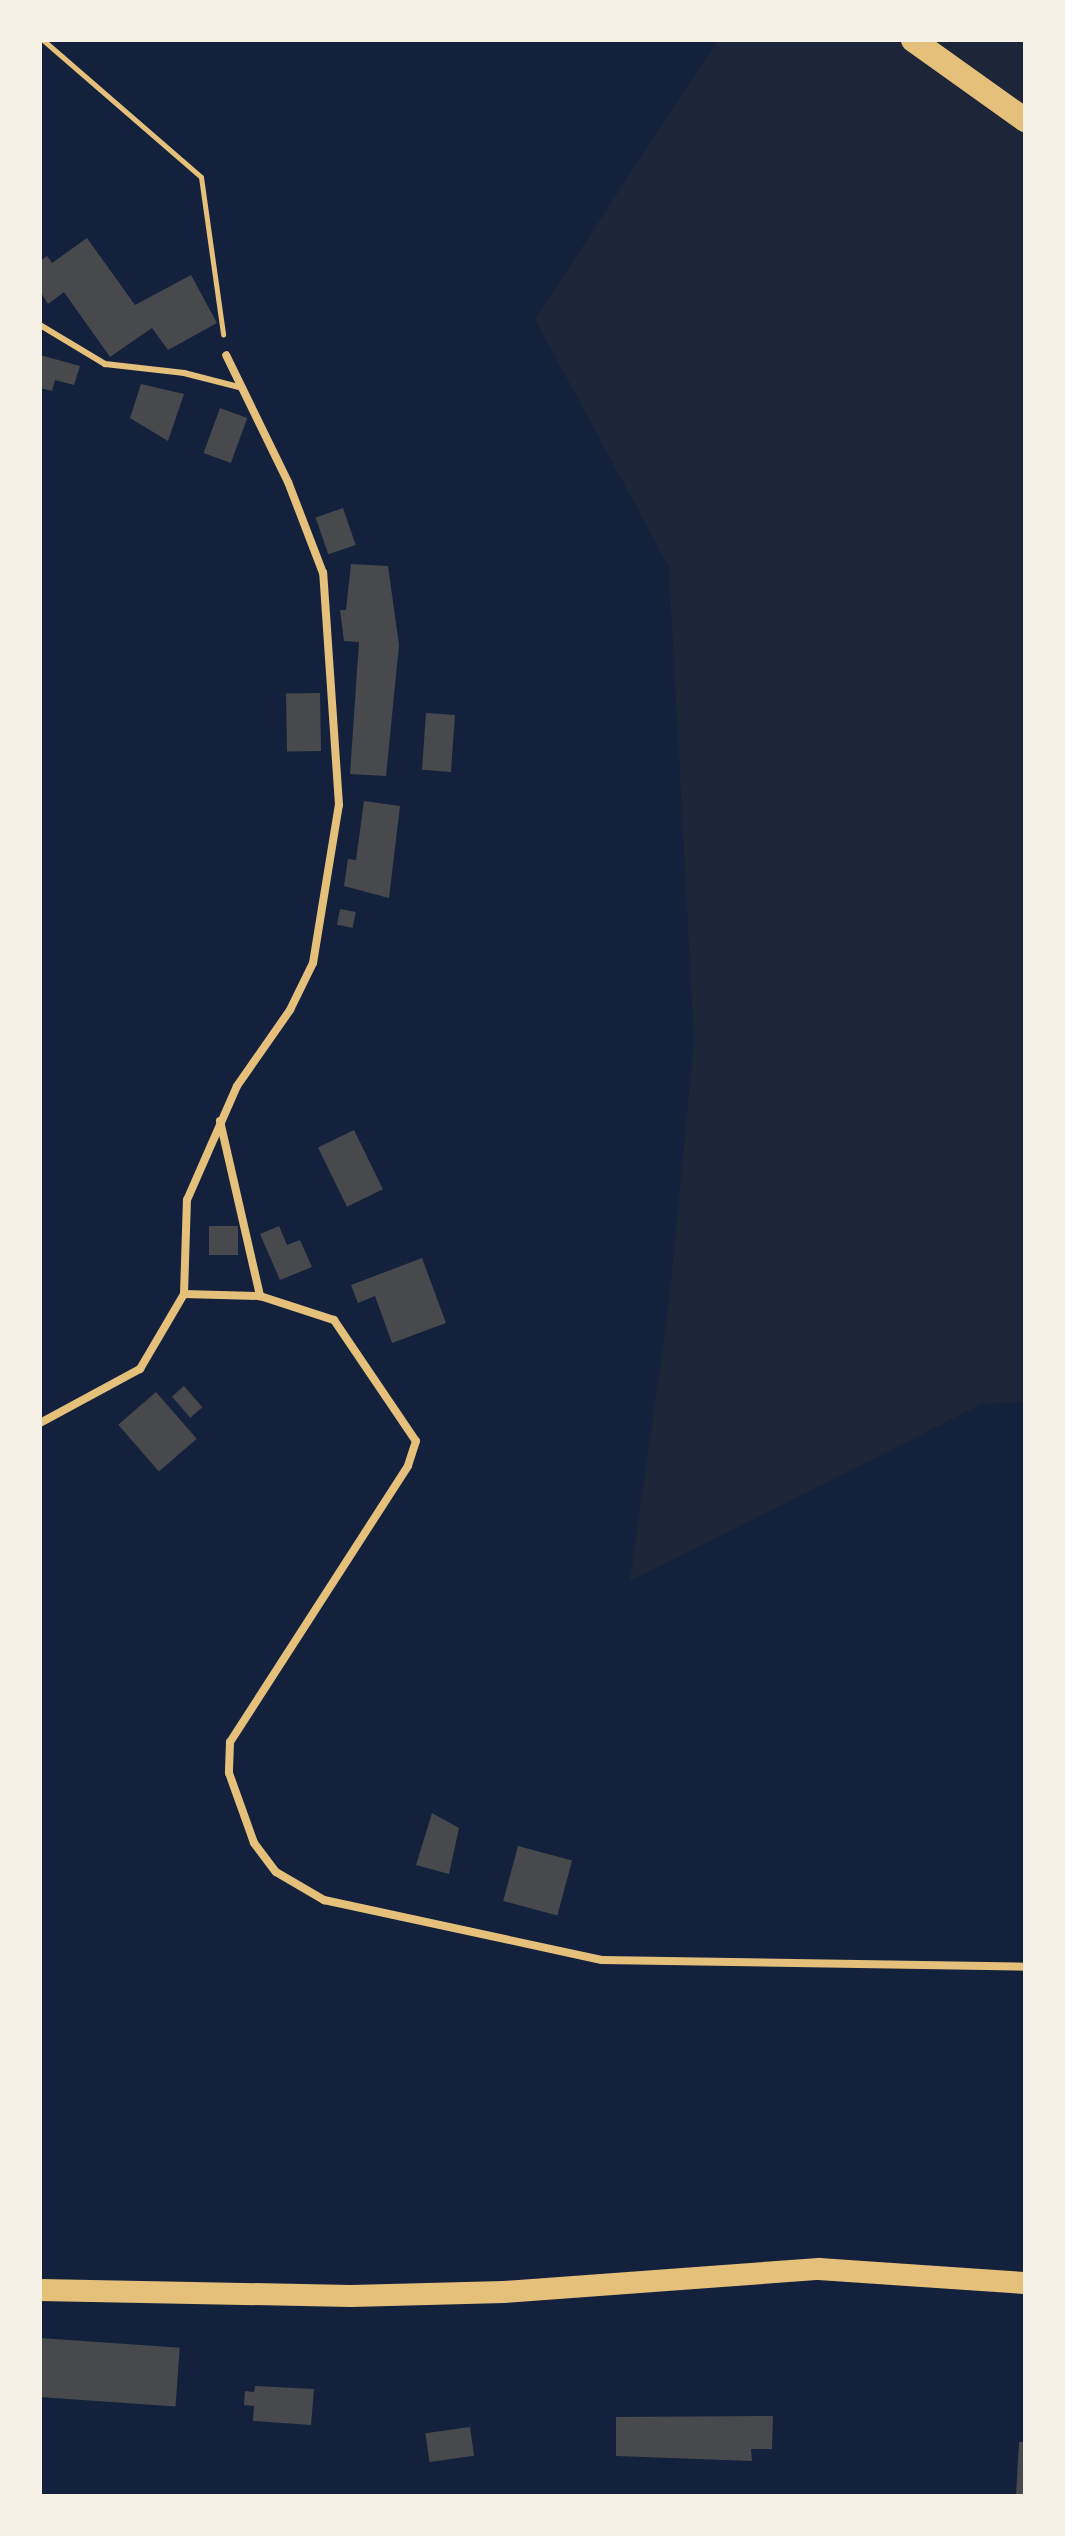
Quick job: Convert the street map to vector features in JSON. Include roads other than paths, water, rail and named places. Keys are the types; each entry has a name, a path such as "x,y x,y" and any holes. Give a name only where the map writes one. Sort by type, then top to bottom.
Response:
{"highway":[{"path":"913,40 1025,120"},
{"path":"40,2290 382,2296 819,2269 1025,2283"}],"street":[{"path":"40,1423 140,1369 184,1294 187,1200 219,1121 237,1086 290,1010 313,963 339,805 323,573 226,355"},
{"path":"219,1121 260,1296"},
{"path":"184,1294 260,1296 334,1320 416,1441 408,1466 230,1742 229,1773 254,1843 276,1872 324,1900 602,1960 1025,1967"}],"lane":[{"path":"40,325 105,364 184,373 243,388"}]}
